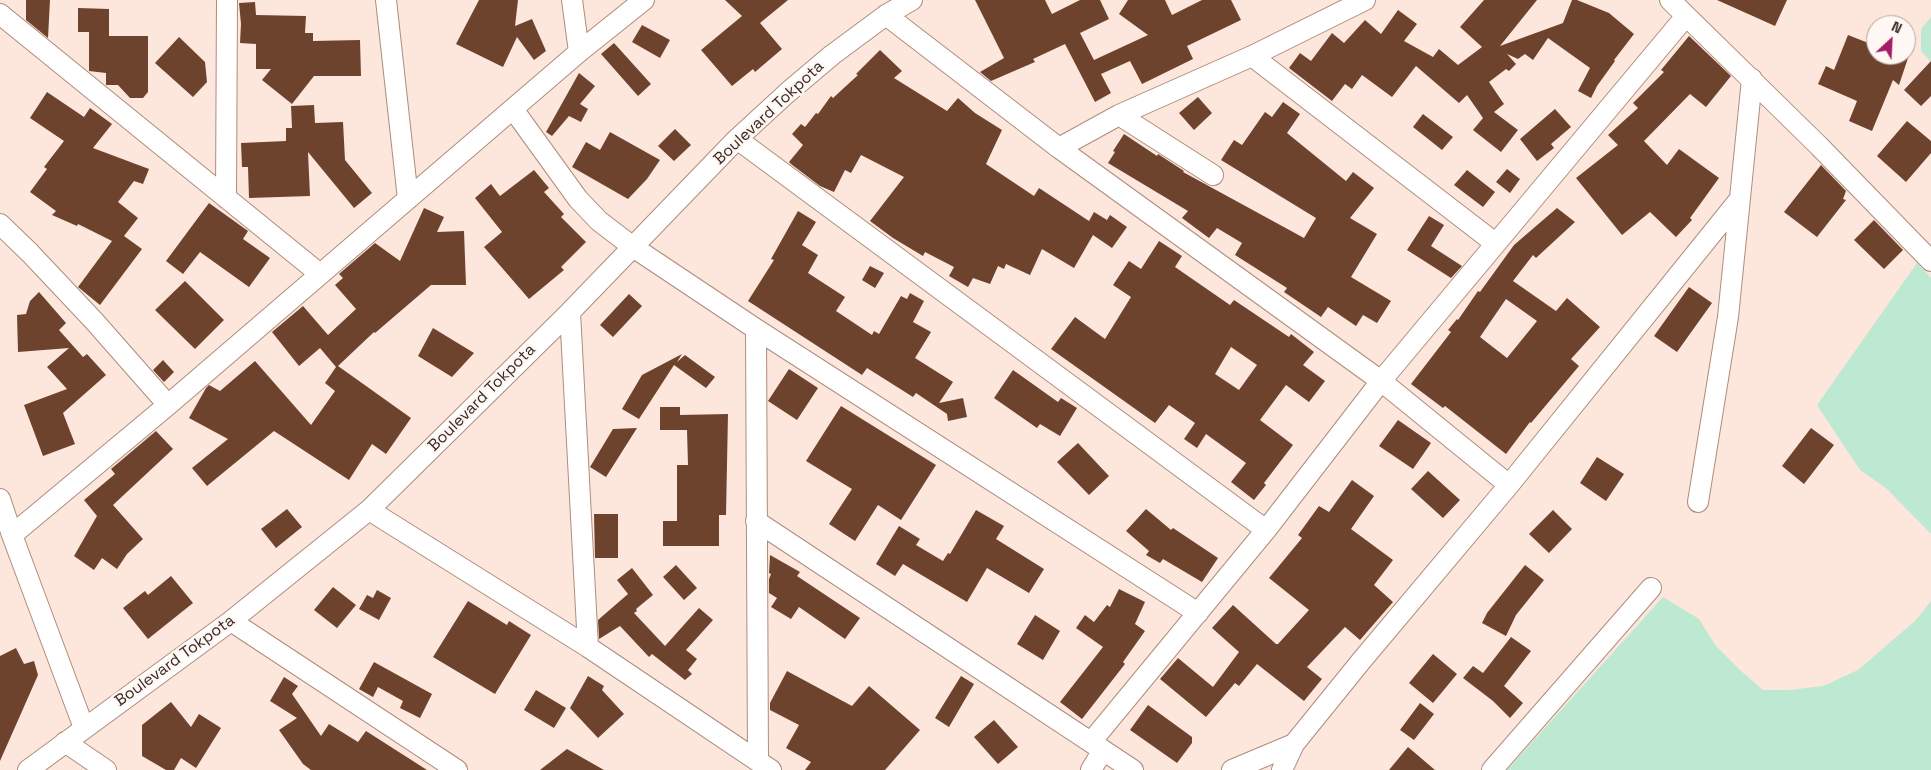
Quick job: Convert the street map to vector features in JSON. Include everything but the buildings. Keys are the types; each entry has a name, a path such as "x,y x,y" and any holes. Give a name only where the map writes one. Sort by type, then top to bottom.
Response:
{"street":[{"path":"226,198 227,0"},
{"path":"386,0 408,199"},
{"path":"572,0 580,52"},
{"path":"12,535 168,405 580,52 644,0"},
{"name":"Boulevard Tokpota","path":"28,770 231,621 368,510 570,312 737,139 786,93 832,55 886,15 912,0"},
{"path":"1059,148 1119,115 1252,56 1365,0"},
{"path":"1670,0 1752,79 1931,261"},
{"path":"0,14 320,274"},
{"path":"886,15 1059,148 1381,381 1509,484"},
{"path":"1091,770 1097,746 1198,613 1266,530 1381,381 1686,16"},
{"path":"1252,56 1495,243"},
{"path":"1698,502 1728,317 1752,79"},
{"path":"513,109 578,199 599,221 633,246 756,328 1198,613"},
{"path":"1119,115 1212,175"},
{"path":"737,139 1266,530"},
{"path":"1282,770 1294,744 1740,200"},
{"path":"0,224 95,322 168,405"},
{"path":"570,312 588,646"},
{"path":"756,328 756,521 764,765"},
{"path":"0,499 84,728"},
{"path":"368,510 588,646 764,765"},
{"path":"756,521 1133,770"},
{"path":"1492,770 1651,588"},
{"path":"231,621 457,770"},
{"path":"65,742 106,770"},
{"path":"1232,770 1294,744"}],"green space":[{"path":"1931,17 1931,62 1921,51 1921,29"},
{"path":"1917,263 1931,278 1931,534 1886,488 1860,470 1817,405"},
{"path":"1663,597 1699,619 1716,646 1763,690 1789,690 1823,686 1858,670 1915,621 1931,601 1931,770 1507,770"}]}
